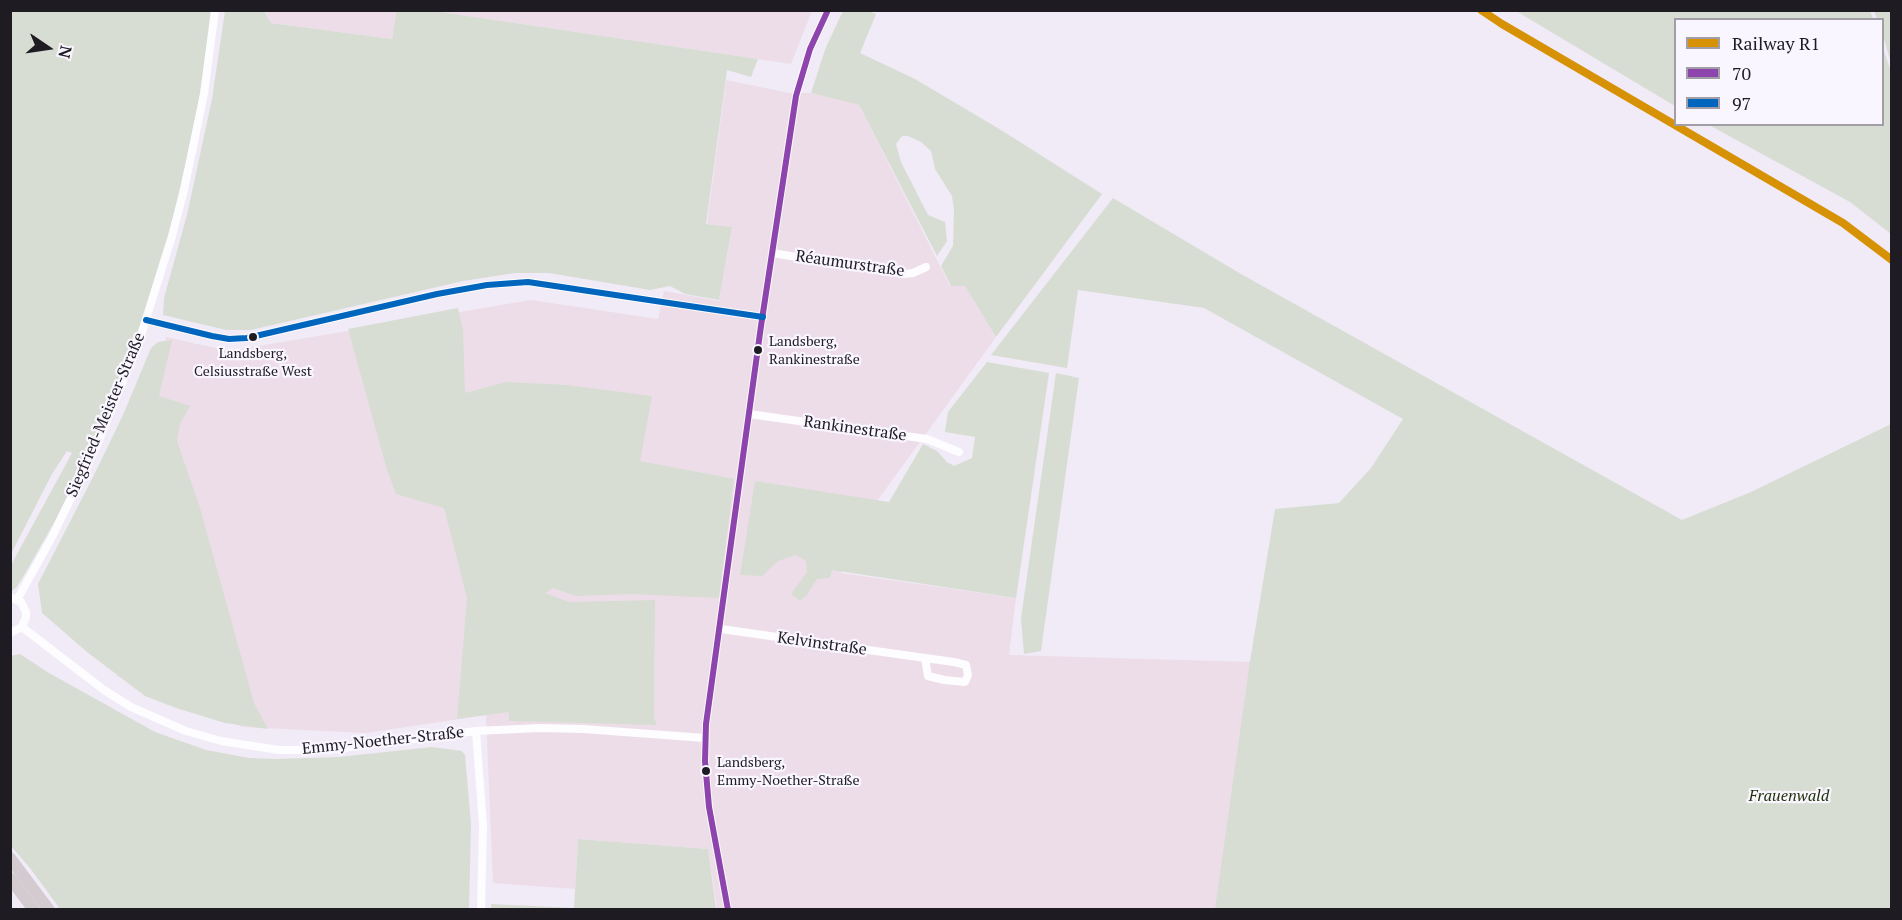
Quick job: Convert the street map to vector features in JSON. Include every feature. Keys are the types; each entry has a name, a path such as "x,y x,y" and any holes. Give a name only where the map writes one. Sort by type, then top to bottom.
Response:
{"highway":[{"path":"10,858 49,909"},
{"path":"10,878 34,909"}],"street":[{"name":"Siegfried-Meister-Straße","path":"14,598 52,537 94,451 121,388 146,320 184,190 204,94 215,10"},
{"path":"728,909 709,807 705,738 762,317 797,91 810,49 828,10"},
{"name":"Réaumurstraße","path":"772,253 904,274 927,267"},
{"path":"146,320 212,336 229,339 247,338 437,294 488,285 528,282 762,317"},
{"name":"Rankinestraße","path":"749,414 927,439 960,452"},
{"path":"10,633 22,627 25,622 26,612 14,598"},
{"name":"Emmy-Noether-Straße","path":"22,627 104,690 131,707 186,731 221,741 279,750 328,750 476,731 518,728 583,729 705,738"},
{"name":"Kelvinstraße","path":"720,629 925,658 966,665 968,675 965,682 928,676 925,658"},
{"path":"476,731 483,825 481,909"}],"shaded area":[{"path":"264,10 400,11 396,13 392,39 271,23"},
{"path":"434,11 812,11 791,64"},
{"path":"726,80 789,93 811,93 859,105 950,286 965,286 996,337 843,548 841,573 1016,598 1009,655 1252,662 1217,910 717,909 708,849 578,839 575,889 493,883 486,715 366,733 243,727 117,676 166,337 229,351 531,300 658,319 664,291 719,301 732,227 707,224"}],"green space":[{"path":"1870,10 1873,18 1674,18 1674,105 1516,11"},
{"path":"11,11 212,11 190,144 169,236 140,332 107,414 55,521 16,588 11,591 11,565 72,453 67,451 52,474 11,554"},
{"path":"225,11 264,11 271,23 392,39 396,13 434,11 758,59 751,77 727,70 706,224 732,227 719,300 685,294 670,286 650,290 549,273 515,273 463,281 251,330 226,330 163,315 164,298 187,215 212,99"},
{"path":"843,11 869,11 876,14 860,53 915,79 1102,194 996,337 965,286 951,286 941,266 953,246 954,210 952,196 935,169 931,151 921,142 908,136 902,136 896,144 901,162 928,215 945,222 947,241 937,256 859,105 811,93 826,47"},
{"path":"1874,11 1891,11 1891,63 1884,39 1884,18 1877,18"},
{"path":"1884,51 1892,75 1891,234 1850,202 1711,126 1884,126"},
{"name":"Frauenwald","path":"1113,198 1241,274 1682,520 1751,492 1891,424 1891,909 1215,909 1250,661 1275,509 1339,503 1371,468 1403,419 1204,308 1078,290 1067,368 991,355"},
{"path":"458,308 463,330 465,393 506,382 567,385 652,396 640,461 734,479 719,598 632,594 576,596 553,588 545,593 569,602 655,600 654,718 657,725 509,721 509,712 457,719 467,598 444,508 396,494 387,470 348,329"},
{"path":"172,340 159,396 190,406 180,424 177,441 200,508 254,703 268,729 225,723 145,696 87,652 42,613 38,584 123,415 151,348 158,342"},
{"path":"987,362 1049,373 1016,598 832,570 830,578 817,579 807,595 800,601 791,594 807,572 806,561 796,555 778,561 762,576 740,575 755,481 889,502 923,444 937,451 954,466 972,458 975,437 945,432 948,412"},
{"path":"1056,373 1079,378 1041,651 1024,654 1021,618"},
{"path":"20,654 49,673 155,732 206,750 249,758 275,759 339,757 432,747 462,751 465,755 471,824 469,909 60,909 11,846 10,656"},
{"path":"578,839 708,849 716,909 491,909 491,904 574,908"}],"rail line":[{"name":"R1","path":"1481,10 1674,124"},
{"name":"R1","path":"1677,126 1843,223 1892,260"}],"transit line":[{"name":"70","path":"728,910 709,807 705,761 706,724 761,326 796,96 810,49 828,10"},
{"name":"97","path":"146,320 212,336 229,339 247,338 437,294 487,285 528,282 763,317"}],"place":[{"name":"Landsberg, Celsiusstraße West","path":"253,337"},
{"name":"Landsberg, Rankinestraße","path":"758,350"},
{"name":"Landsberg, Emmy-Noether-Straße","path":"706,771"}]}
